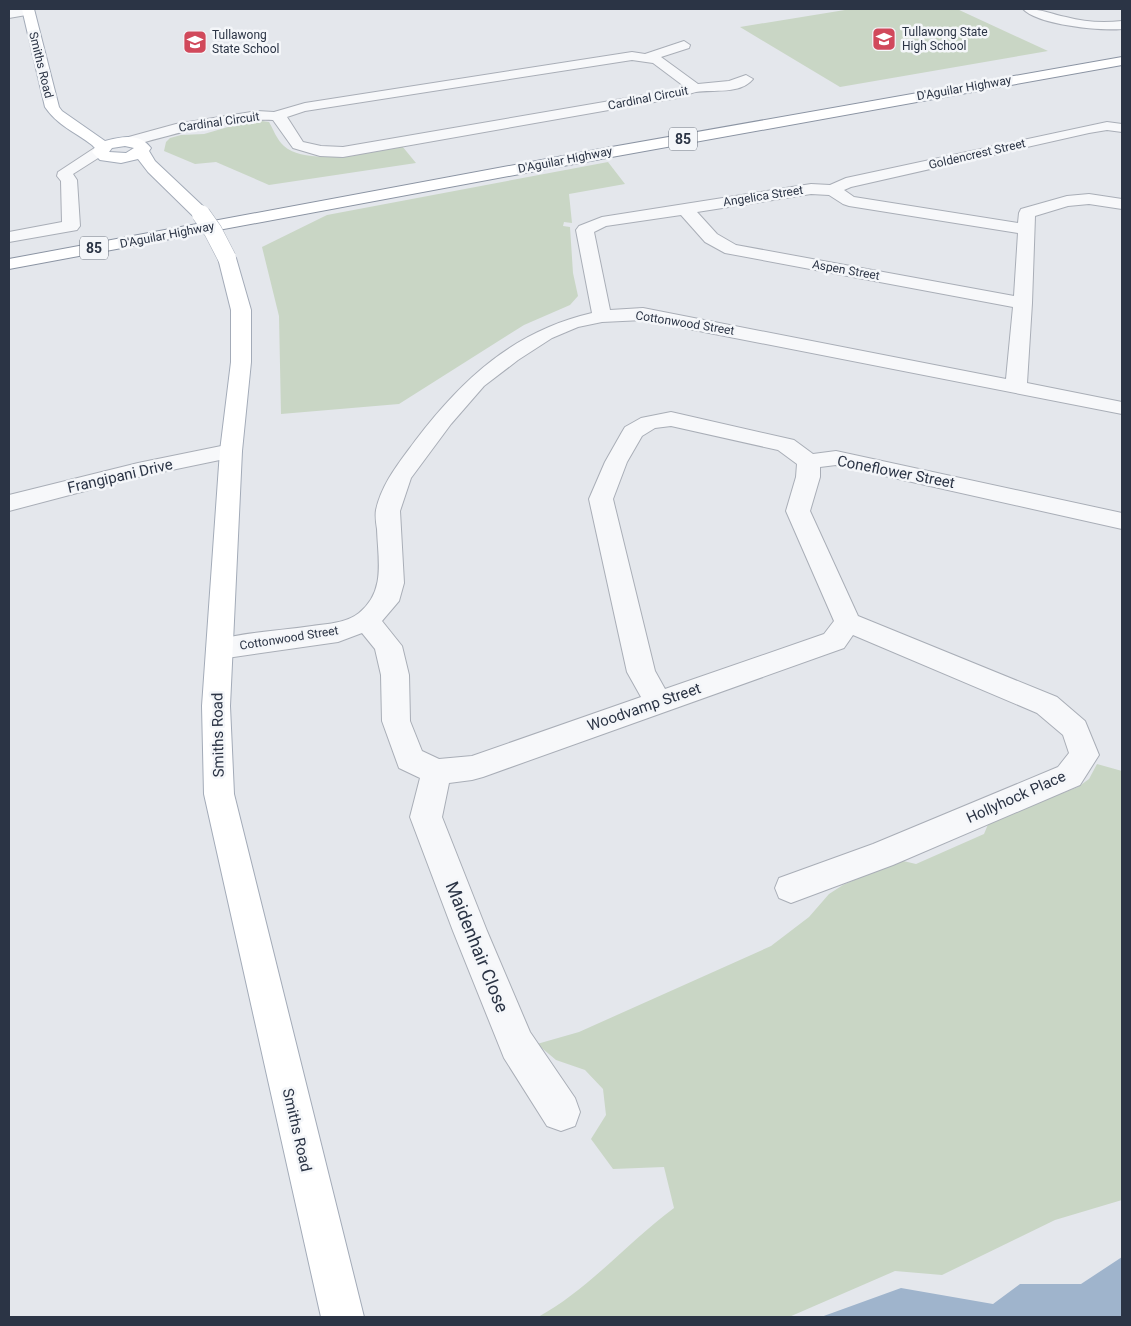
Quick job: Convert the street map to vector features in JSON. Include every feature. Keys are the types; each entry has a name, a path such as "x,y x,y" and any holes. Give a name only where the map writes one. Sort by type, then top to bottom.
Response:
{"main road":[{"name":"Smiths Road","path":"28,10 52,107 56,115 62,121 86,134 108,153 153,169"},
{"name":"D'Aguilar Highway","path":"9,264 606,153 1122,60"},
{"name":"Smiths Road","path":"86,134 134,145 153,169 182,193 213,230 227,258 236,284 241,310 242,333 241,362 231,451 216,706 219,794 343,1317"},
{"path":"108,153 132,156 134,145"}],"street":[{"path":"1029,9 1064,22 1092,25 1122,24"},
{"path":"9,14 28,10"},
{"path":"649,57 684,45"},
{"name":"Cardinal Circuit","path":"276,116 288,110 323,104 632,56 649,57 656,60 695,88"},
{"path":"695,88 732,85 746,79"},
{"name":"Cardinal Circuit","path":"134,145 163,132 257,115 276,116 281,119 298,145 320,151 343,152 677,94 695,88"},
{"name":"Goldencrest Street","path":"833,190 846,183 1089,129 1107,126 1122,128"},
{"path":"9,237 71,226 69,180 78,169 108,153"},
{"name":"Angelica Street","path":"602,316 585,230 602,222 811,189 833,190 849,201 1026,229"},
{"path":"1016,386 1023,303 1027,213 1067,200 1089,199 1122,204"},
{"name":"Aspen Street","path":"685,209 710,238 731,249 1023,303"},
{"name":"Cottonwood Street","path":"220,649 338,632 367,621 386,601 391,583 388,511 400,478 438,426 477,382 511,356 545,334 572,323 602,316 643,314 1122,408"},
{"path":"657,701 640,672 601,498 616,462 633,432 649,423 671,419 786,445 809,462 808,477 798,511 848,622"},
{"name":"Frangipani Drive","path":"9,503 138,470 231,451"},
{"name":"Coneflower Street","path":"809,462 836,458 1122,521"},
{"path":"367,621 388,646 395,675 396,721 410,759 436,772"},
{"name":"Woodvamp Street","path":"436,772 472,768 657,701 834,641 848,622"},
{"name":"Hollyhock Place","path":"791,888 882,855 1069,776 1084,755 1074,729 1047,705 848,622"},
{"name":"Maidenhair Close","path":"436,772 426,817 517,1045 561,1112"}],"green space":[{"path":"851,9 957,9 1048,51 840,87 740,27"},
{"path":"262,121 269,122 277,138 284,146 294,152 308,156 341,156 402,146 416,163 269,185 216,162 195,164 164,151 166,142 170,138 181,135 204,134 235,125"},
{"path":"608,162 625,184 569,194 572,223 564,222 563,226 570,227 573,273 578,296 570,305 524,325 399,404 281,414 279,316 262,247 327,215"},
{"path":"1097,764 1122,771 1122,1200 1055,1220 942,1275 895,1271 789,1317 538,1317 574,1293 674,1208 664,1167 613,1169 591,1139 606,1115 603,1089 585,1070 556,1060 537,1044 579,1032 771,946 809,917 829,894 843,885 899,860 916,864 984,834 989,822 1078,787 1089,779"}],"water":[{"path":"1122,1257 1122,1317 821,1317 901,1288 993,1304 1020,1284 1081,1284"}],"place":[{"name":"Tullawong State High School","path":"884,39"},
{"name":"Tullawong State School","path":"195,42"}]}
